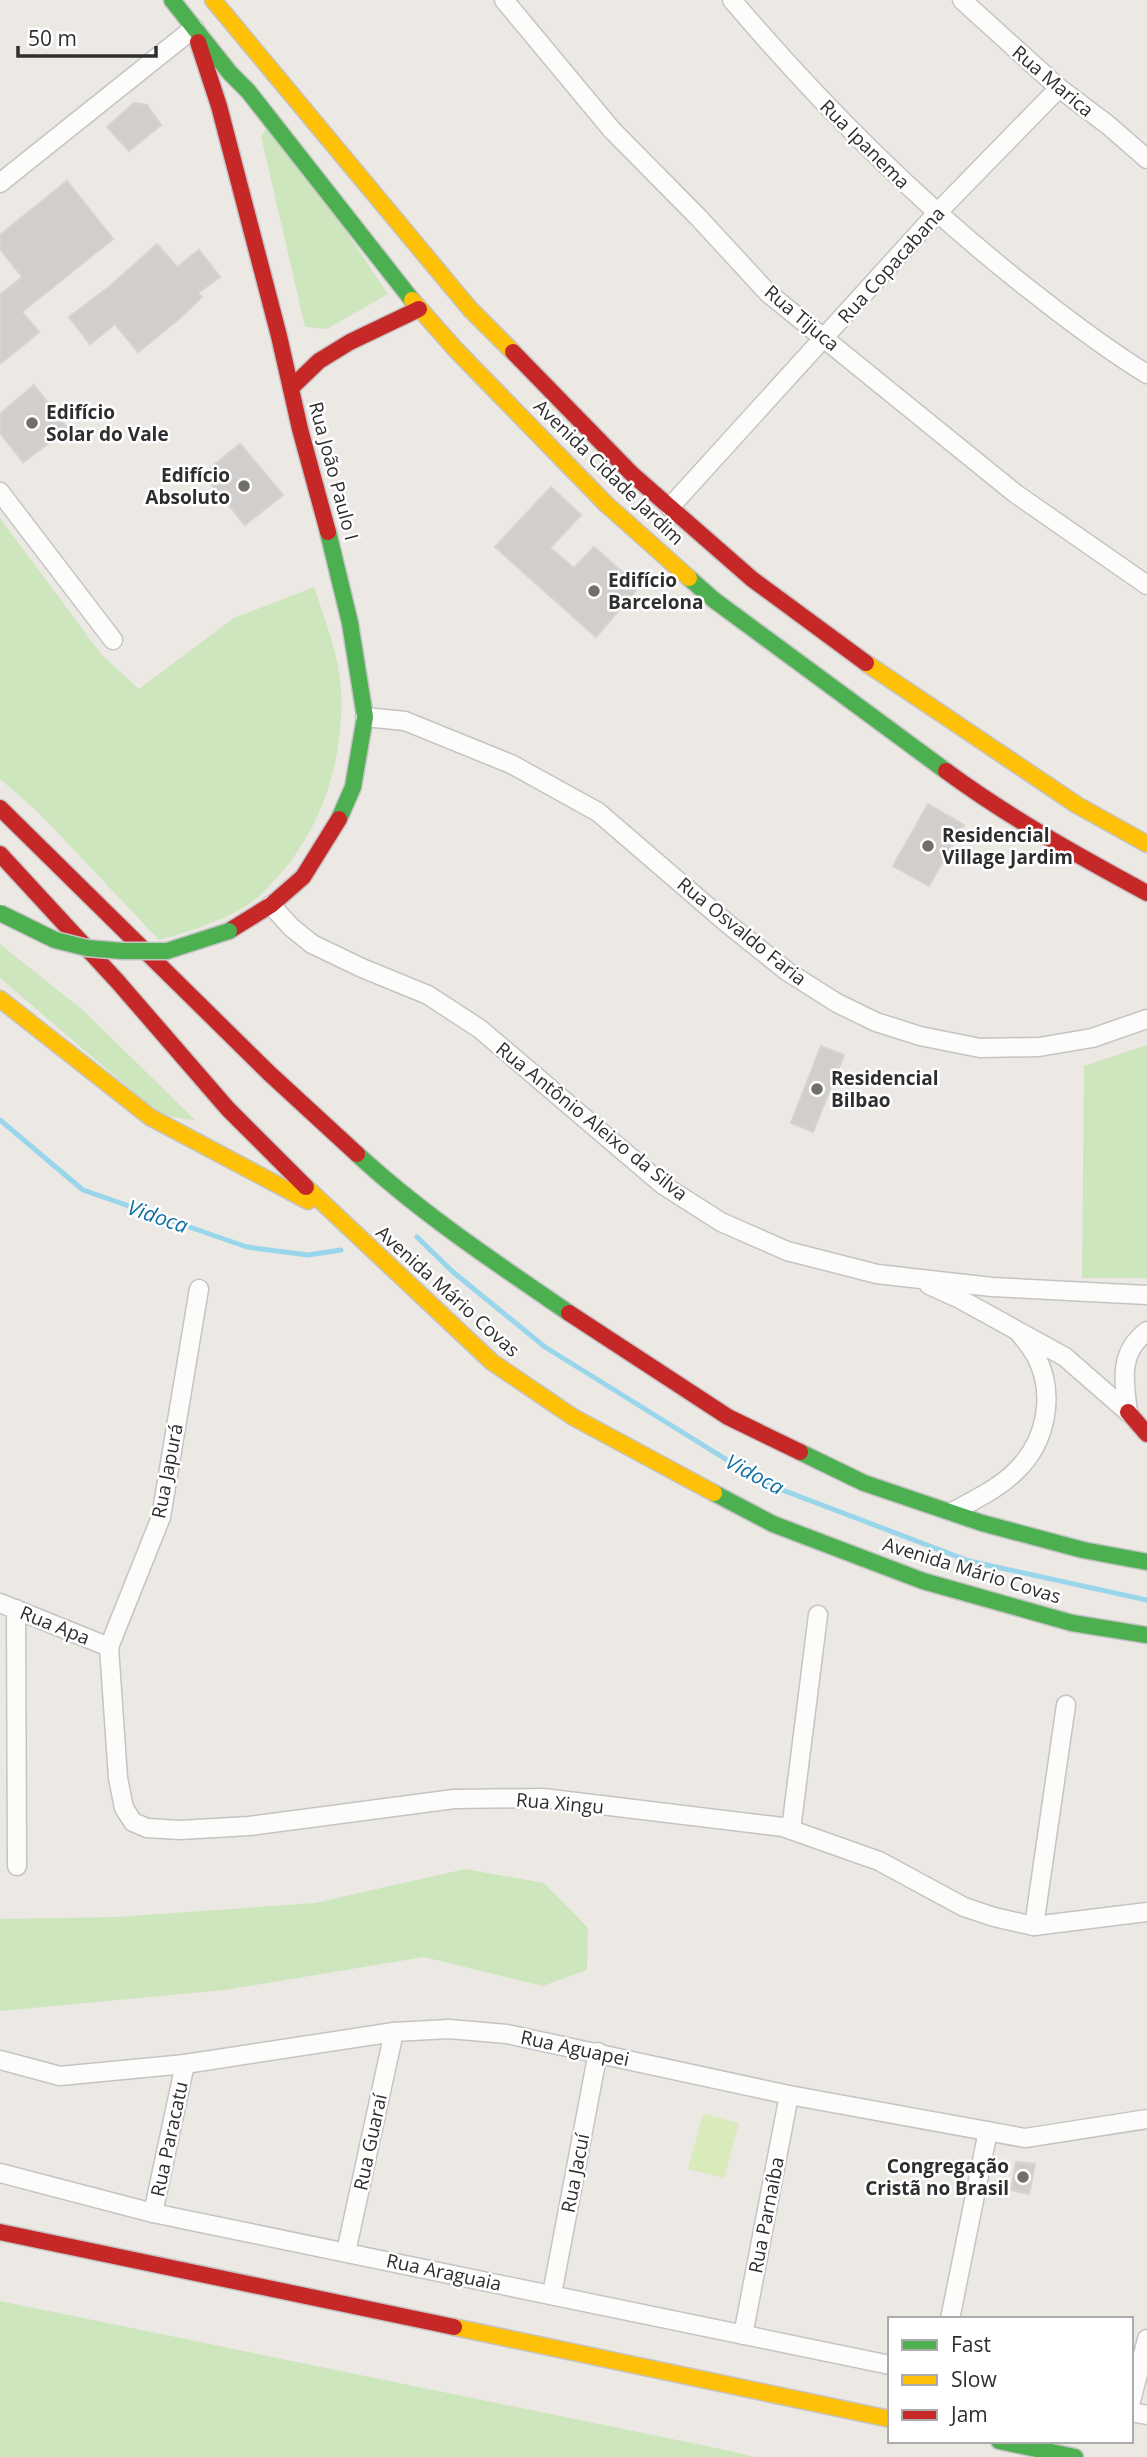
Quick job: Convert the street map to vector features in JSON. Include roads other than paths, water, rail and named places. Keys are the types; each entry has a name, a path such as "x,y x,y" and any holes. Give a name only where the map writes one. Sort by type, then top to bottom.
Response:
{"main road":[{"name":"Avenida Cidade Jardim","path":"172,0 248,91 419,309 456,350 619,489 670,507 752,579 847,650 1077,805 1147,844"},
{"name":"Avenida Cidade Jardim","path":"221,3 470,309 714,600 992,805 1049,840 1147,893"},
{"path":"194,28 221,3"},
{"name":"Rua João Paulo I","path":"0,913 55,940 98,949 167,951 229,931 271,905 303,877 338,822 353,788 365,717 350,623 219,106 194,28"},
{"path":"248,91 281,79"},
{"path":"291,388 319,361 350,342 419,309"},
{"path":"0,808 269,1073 380,1175 468,1244 609,1341 728,1417 864,1482 952,1512 1083,1550 1147,1562"},
{"name":"Avenida Mário Covas","path":"0,854 118,982 229,1109 337,1218 504,1370 573,1417 772,1524 923,1581 1072,1623 1147,1635"},
{"path":"0,999 150,1117 337,1218"},
{"path":"1128,1412 1147,1434"},
{"path":"0,2232 888,2418"},
{"path":"1008,2443 1075,2457"}],"street":[{"name":"Rua Tijuca","path":"504,0 612,130 768,293 1016,494 1147,585"},
{"name":"Rua Ipanema","path":"732,0 822,101 937,213 1067,319 1147,374"},
{"name":"Rua Marica","path":"962,0 1059,88 1144,151"},
{"path":"0,183 194,28"},
{"name":"Rua Copacabana","path":"670,507 937,213 1059,88"},
{"path":"0,492 113,640"},
{"name":"Rua Osvaldo Faria","path":"365,717 405,720 511,764 598,811 728,924 788,972 837,1003 876,1022 920,1036 980,1048 1039,1047 1092,1038 1147,1019"},
{"name":"Rua Antônio Aleixo da Silva","path":"271,905 291,927 312,944 428,995 480,1029 663,1185 721,1222 787,1251 877,1274 992,1287 1147,1295"},
{"path":"914,1279 960,1299 1065,1357 1128,1412"},
{"name":"Rua Japurá","path":"109,1647 161,1517 199,1289"},
{"path":"952,1512 993,1489 1016,1471 1034,1449 1043,1429 1046,1408 1045,1379 1036,1355 1016,1329"},
{"path":"1128,1412 1122,1370 1137,1339 1147,1331"},
{"path":"8,1606 17,1866"},
{"name":"Rua Apa","path":"8,1606 109,1647"},
{"path":"791,1830 818,1615"},
{"name":"Rua Xingu","path":"109,1647 118,1778 124,1808 133,1822 148,1828 180,1830 248,1826 454,1799 543,1798 701,1816 791,1830 879,1861 964,1907 1034,1926 1147,1912"},
{"path":"1034,1926 1066,1705"},
{"name":"Rua Aguapei","path":"0,2060 60,2076 185,2064 394,2032 449,2029 507,2034 789,2095 1025,2138 1147,2119"},
{"name":"Rua Guaraí","path":"346,2252 394,2032"},
{"name":"Rua Jacuí","path":"552,2294 598,2052"},
{"name":"Rua Paracatu","path":"153,2213 185,2064"},
{"name":"Rua Parnaíba","path":"743,2335 789,2095"},
{"path":"950,2317 988,2131"},
{"name":"Rua Araguaia","path":"0,2173 153,2213 888,2365"},
{"path":"1133,2393 1147,2339"}],"waterway":[{"name":"Vidoca","path":"0,1120 83,1190 247,1247 308,1255 341,1250"},
{"name":"Vidoca","path":"417,1237 453,1272 545,1347 764,1483 969,1561 1147,1600"}],"place":[{"name":"Edifício Solar do Vale","path":"32,423"},
{"name":"Edifício Absoluto","path":"244,486"},
{"name":"Edifício Barcelona","path":"594,591"},
{"name":"Residencial Village Jardim","path":"928,846"},
{"name":"Residencial Bilbao","path":"817,1089"},
{"name":"Congregação Cristã no Brasil","path":"1023,2177"}]}
